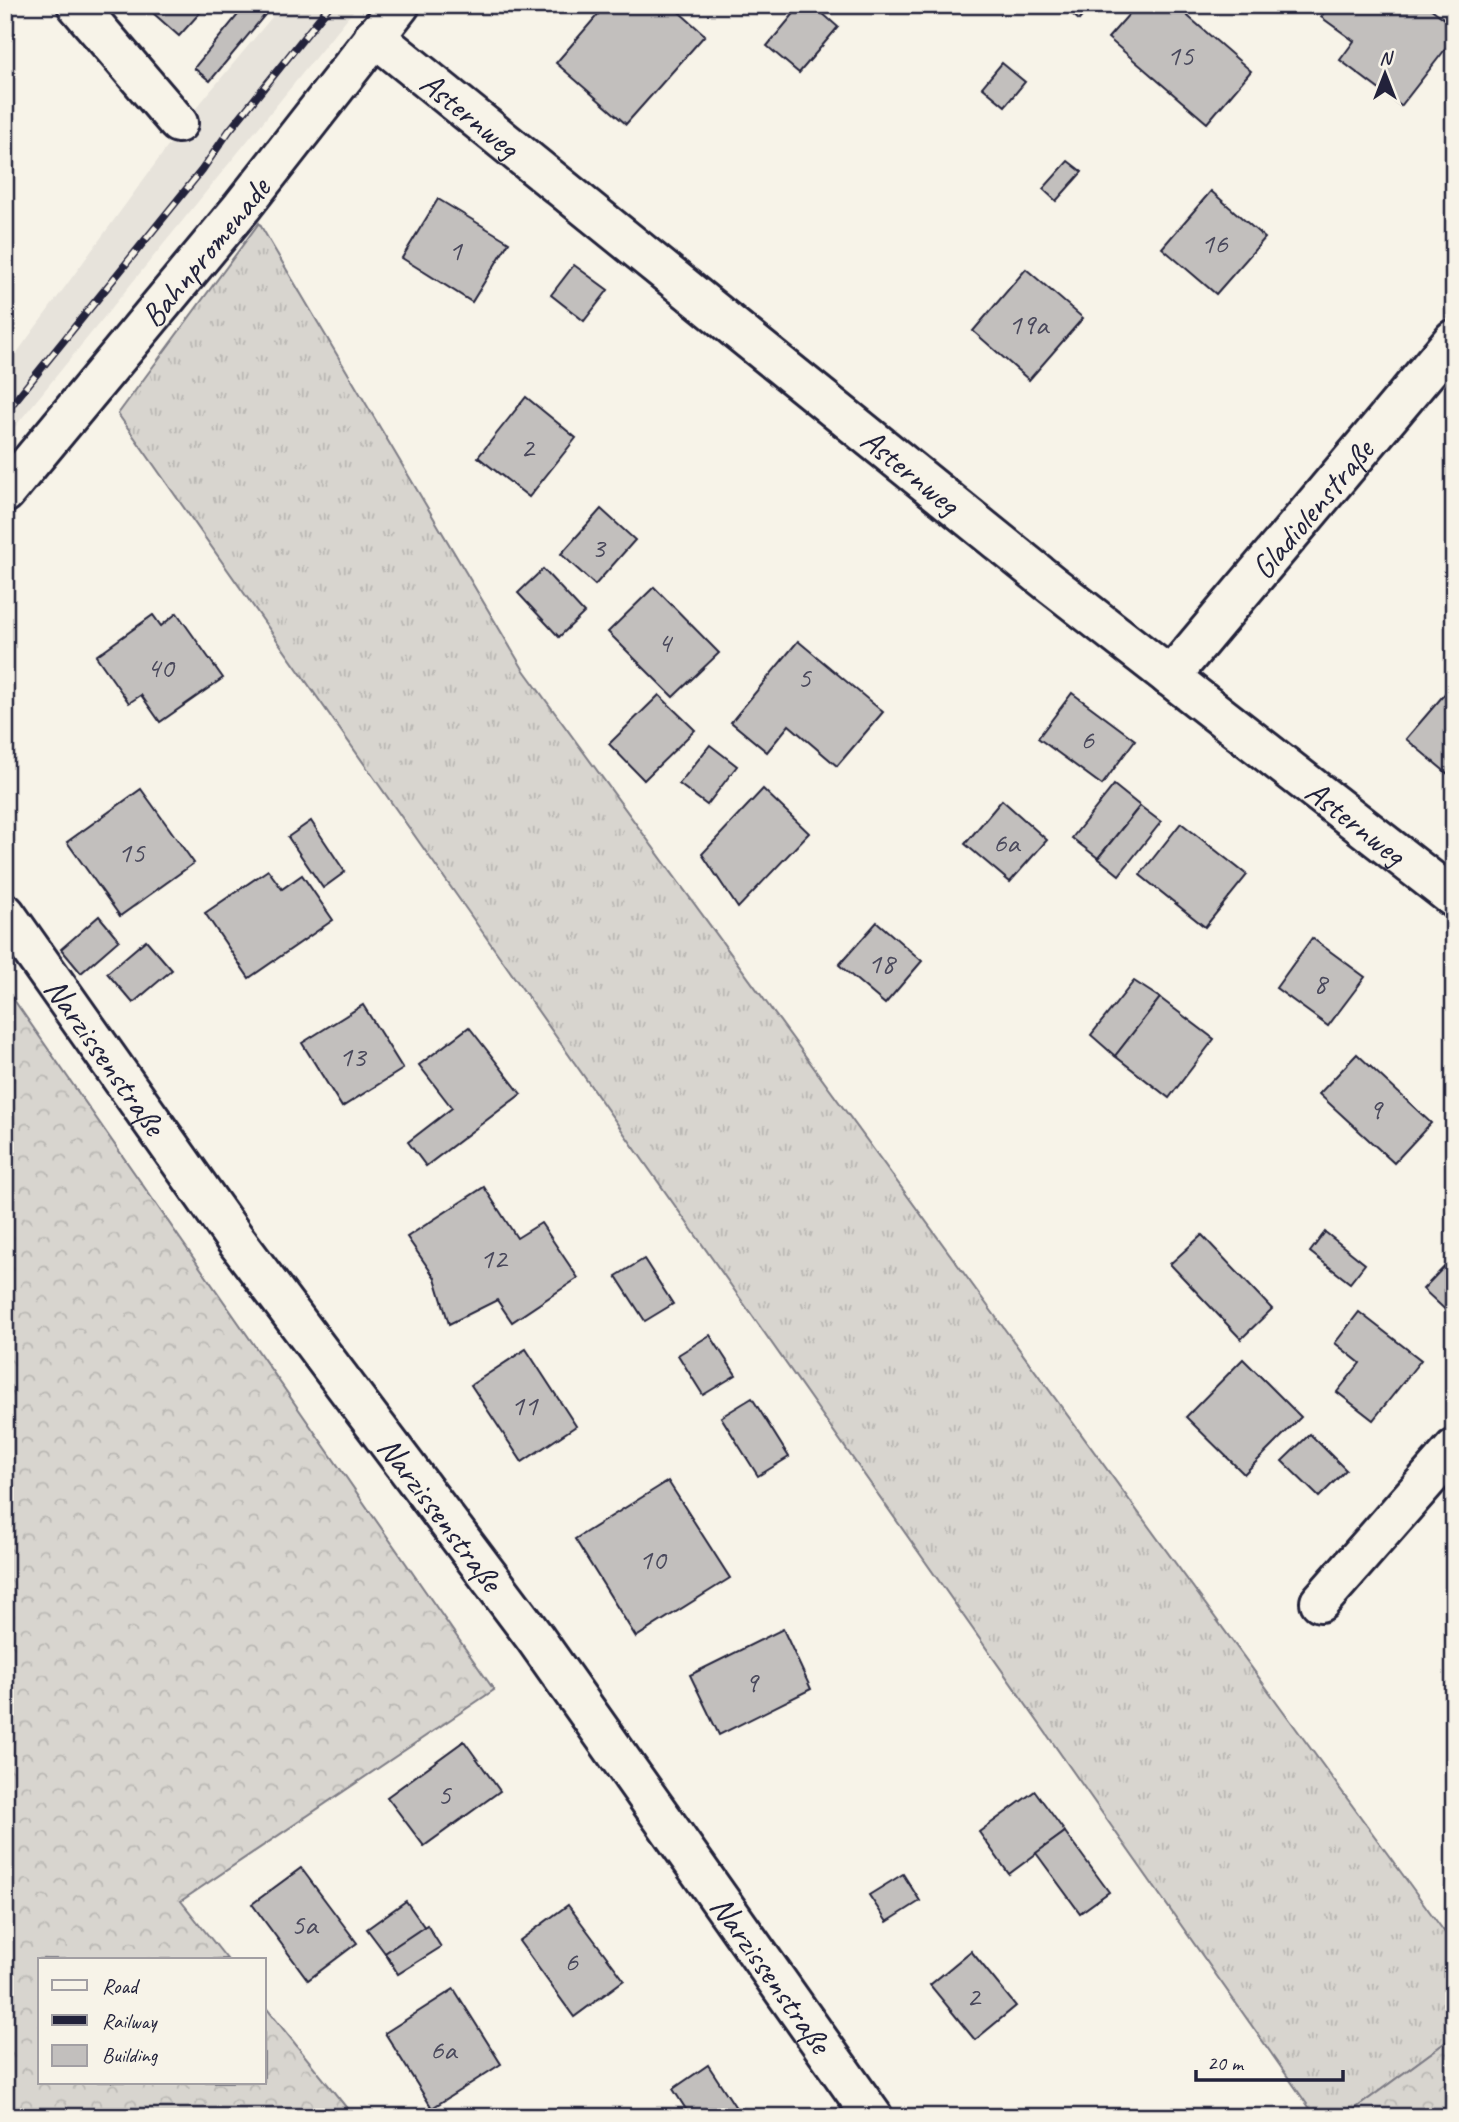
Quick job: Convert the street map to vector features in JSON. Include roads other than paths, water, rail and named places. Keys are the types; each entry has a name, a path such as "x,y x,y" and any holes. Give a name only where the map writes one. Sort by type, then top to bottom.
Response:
{"street":[{"path":"77,5 178,123"},
{"name":"Bahnpromenade","path":"5,493 242,207 400,5"},
{"name":"Asternweg","path":"374,36 1051,584 1454,898"},
{"name":"Gladiolenstraße","path":"1170,677 1454,339"},
{"name":"Narzissenstraße","path":"5,913 235,1239 535,1639 873,2117"},
{"path":"1320,1602 1454,1449"}],"railway":[{"path":"5,413 202,170 229,131 330,5"}]}
